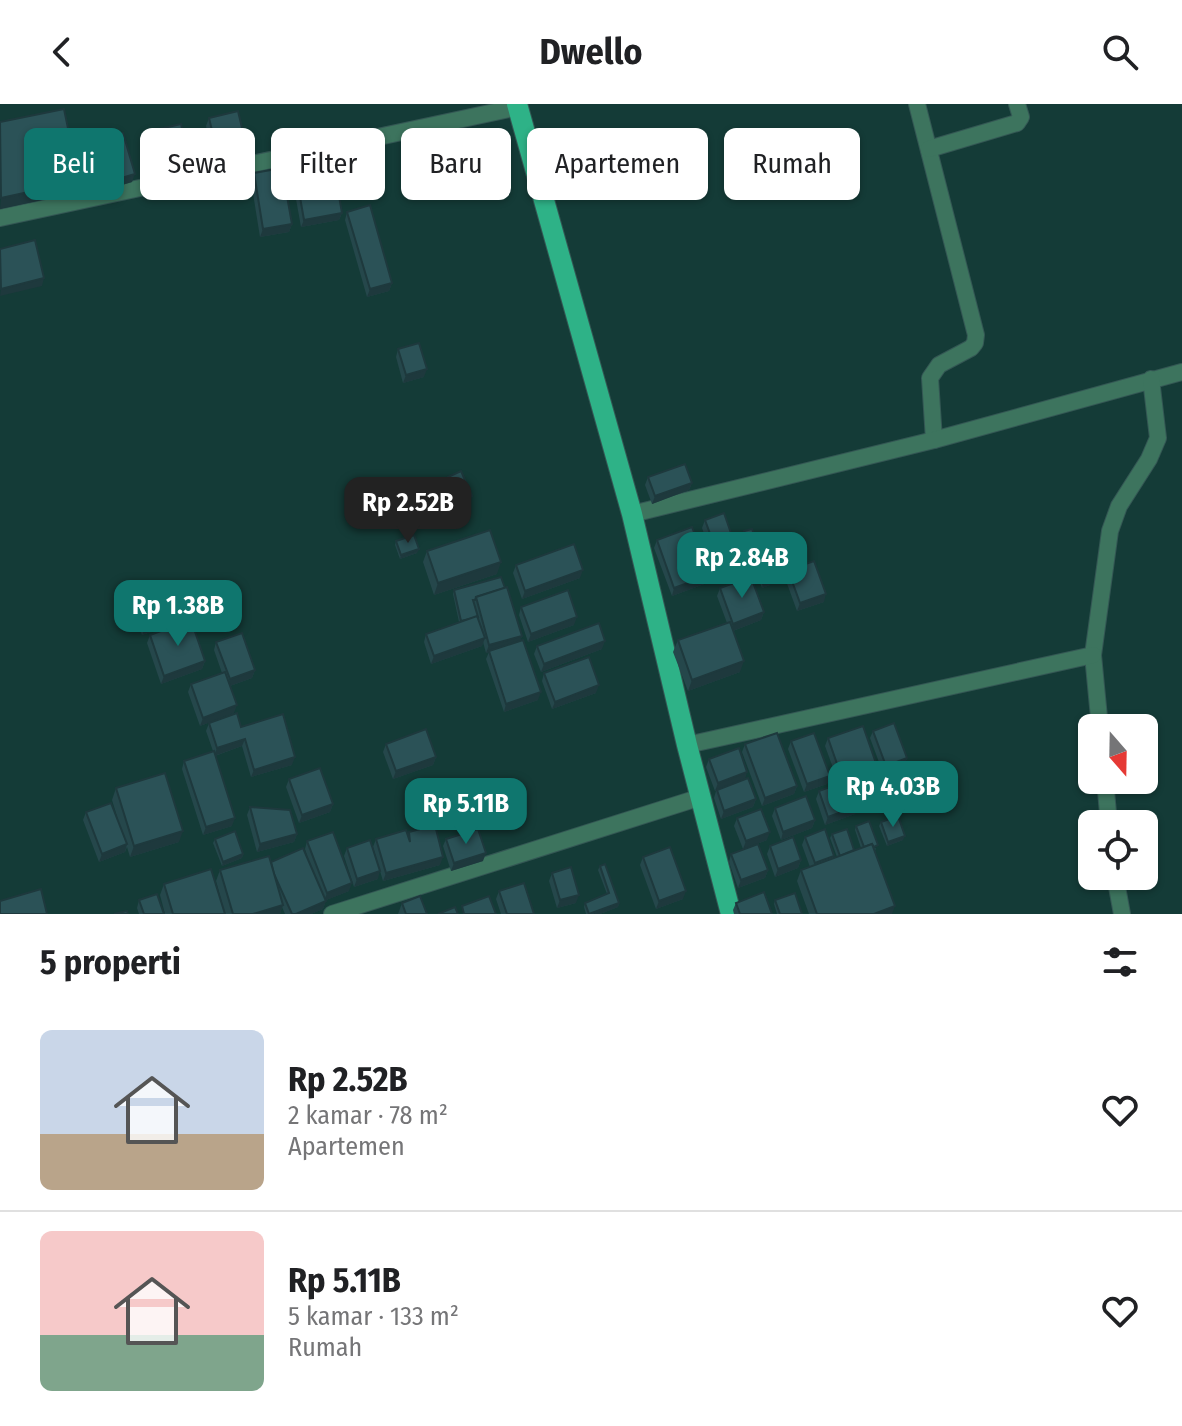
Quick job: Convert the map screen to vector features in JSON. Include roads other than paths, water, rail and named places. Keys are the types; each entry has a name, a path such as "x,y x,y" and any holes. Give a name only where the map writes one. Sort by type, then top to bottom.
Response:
{"main road":[{"path":"518,106 632,514 731,914"}],"street":[{"path":"917,104 976,335 971,348 939,365 930,378 934,440"},
{"path":"929,149 1017,123 1021,117 1017,104"},
{"path":"0,218 518,106"},
{"path":"632,514 934,440 1182,372"},
{"path":"1099,714 1093,655 1110,531 1119,506 1149,459 1158,438 1151,379"},
{"path":"687,745 1093,655"},
{"path":"332,914 701,797"},
{"path":"1118,890 1122,914"}]}
